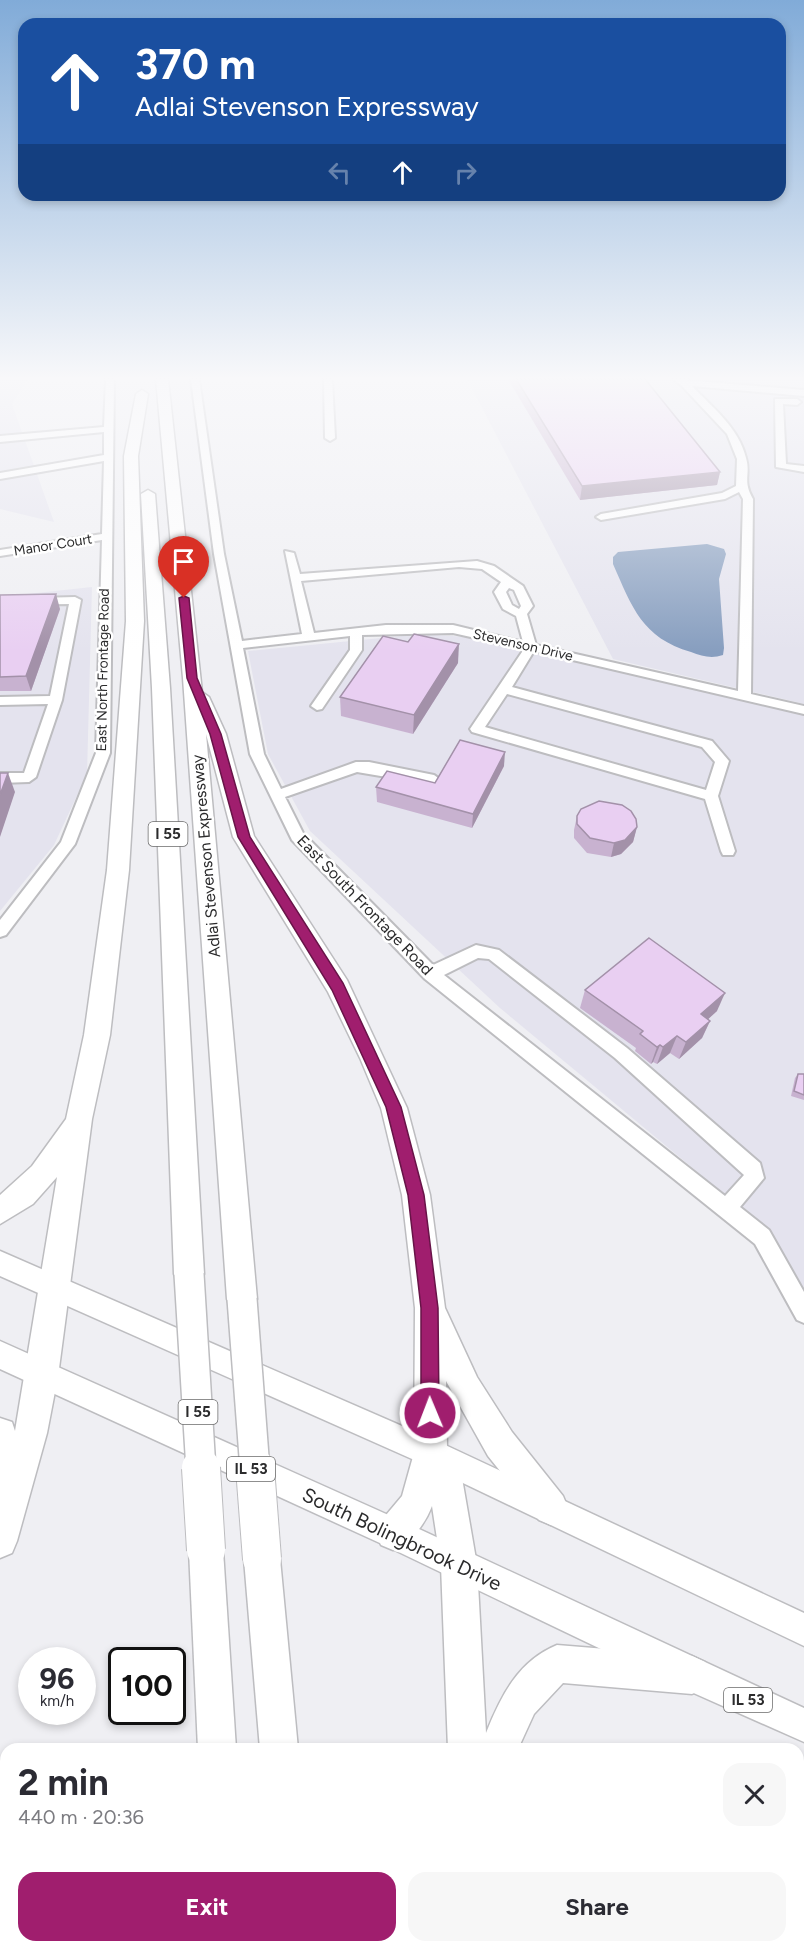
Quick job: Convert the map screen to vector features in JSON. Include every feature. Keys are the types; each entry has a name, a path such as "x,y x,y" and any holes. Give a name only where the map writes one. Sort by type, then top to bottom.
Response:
{"highway":[{"path":"0,1541 31,1433 42,1376 79,1119 97,1035 118,870 135,621 131,470"},
{"name":"Adlai Stevenson Expressway","path":"147,470 161,688 189,1274 217,1743"},
{"name":"Adlai Stevenson Expressway","path":"171,470 192,678 278,1743"},
{"path":"192,678 216,734 244,837 338,987 394,1107 416,1195 430,1308 431,1452 416,1505 393,1533"},
{"path":"0,1211 19,1200 40,1177 58,1154 79,1119"},
{"path":"430,1308 466,1388 489,1425 551,1508"},
{"path":"0,1434 5,1451 0,1514"},
{"path":"431,1452 445,1478 459,1565 467,1743"},
{"path":"501,1743 511,1713 534,1682 557,1664 692,1675"}],"main road":[{"path":"0,1263 431,1452 804,1630"},
{"name":"South Bolingbrook Drive","path":"0,1355 42,1376 393,1533 692,1675 804,1725"}],"street":[{"path":"0,476 34,470"},
{"name":"East North Frontage Road","path":"0,930 68,844 103,753 109,470"},
{"name":"East South Frontage Road","path":"207,470 219,554 257,754 297,836 431,974 762,1237 804,1313"},
{"path":"742,470 741,487 748,499 744,696"},
{"path":"601,518 725,496 741,487"},
{"name":"Manor Court","path":"0,553 107,536"},
{"path":"289,553 309,637"},
{"path":"295,578 466,564 487,567 506,583 500,592 507,607 522,614 531,647 477,729 711,796"},
{"path":"0,602 75,600 56,700 28,777 0,778"},
{"name":"Stevenson Drive","path":"238,645 416,627 453,629 804,710"},
{"path":"317,706 356,650 356,632"},
{"path":"504,689 707,744 722,761 711,796 728,850"},
{"path":"0,700 56,700"},
{"path":"276,795 356,767 369,767 434,780"},
{"path":"431,974 476,951 493,954 621,1053 753,1169 754,1179 726,1209"}],"shaded area":[{"path":"0,470 36,470 54,522 0,509"},
{"path":"515,470 804,470 804,704 613,659"},
{"path":"92,587 87,774 54,845 0,911 0,597"},
{"path":"422,634 467,637 804,715 804,1292 772,1234 500,1008 310,831 268,754 248,651"}],"water":[{"path":"707,544 724,549 726,554 719,579 724,648 723,655 714,657 703,656 674,646 650,629 633,607 613,564 613,557 618,552"}],"building":[{"path":"572,470 718,470 720,472 582,486"},
{"path":"56,594 26,676 0,677 0,595"},
{"path":"414,634 459,644 414,715 340,697 383,636 408,642"},
{"path":"460,740 505,752 473,814 376,787 387,771 435,783"},
{"path":"0,773 8,773 0,795"},
{"path":"599,801 622,805 631,811 636,819 637,827 625,840 614,843 590,838 577,824 577,816 581,809"},
{"path":"649,938 725,993 701,1014 710,1021 686,1042 677,1036 663,1047 660,1045 657,1047 640,1034 643,1031 585,990"},
{"path":"798,1074 804,1074 804,1095 794,1091"}],"route":[{"path":"184,598 192,678 216,734 244,837 338,987 394,1107 416,1195 430,1308 430,1413"}]}
